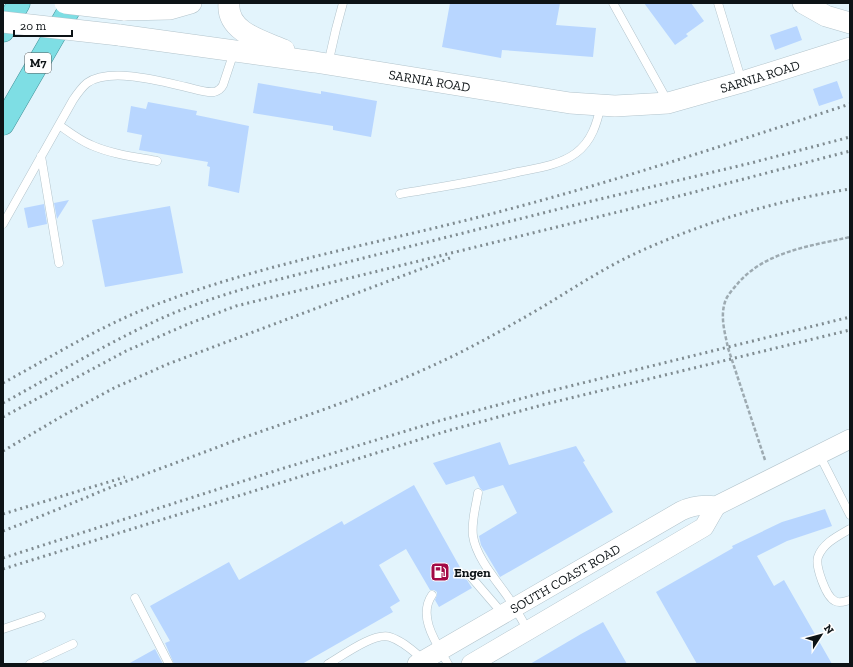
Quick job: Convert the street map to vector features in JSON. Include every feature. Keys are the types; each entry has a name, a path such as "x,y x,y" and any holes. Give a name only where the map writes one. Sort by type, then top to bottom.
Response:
{"highway":[{"path":"3,31 19,3"},
{"name":"M7","path":"3,124 73,3"}],"main road":[{"path":"65,3 124,10 170,8 191,3"},
{"path":"229,3 228,9 234,21 248,35 322,63"},
{"path":"803,3 826,16 845,16 843,50"},
{"name":"SARNIA ROAD","path":"3,22 119,35 322,63 570,103 615,106 668,103 742,82 843,50"}],"street":[{"name":"SOUTH COAST ROAD","path":"471,664 600,589 704,526 716,506 850,439"},
{"name":"SOUTH COAST ROAD","path":"421,662 445,657 509,611 586,565 690,507 705,505 716,506"},
{"path":"640,534 653,557"},
{"path":"586,565 600,589"}],"lane":[{"path":"322,63 336,29 343,3"},
{"path":"613,3 668,103"},
{"path":"718,3 742,82"},
{"path":"3,224 59,125 82,88 88,83 103,76 128,76 216,92 223,85 234,51"},
{"path":"400,194 539,168 568,159 584,146 590,137 597,125 601,105"},
{"path":"59,125 96,147 114,153 157,161"},
{"path":"41,156 59,263"},
{"path":"819,454 850,515"},
{"path":"478,493 474,512 473,536 482,559 509,611"},
{"path":"850,529 833,539 825,547 819,556 817,563 827,592 831,598 837,602 850,600"},
{"path":"464,574 470,575 528,631"},
{"path":"432,594 427,605 428,623 445,657"},
{"path":"135,598 169,664"},
{"path":"3,629 41,616"},
{"path":"328,664 372,639 386,636 398,640 421,662"},
{"path":"30,664 73,644"}],"path":[{"path":"771,478 728,348 724,330 723,315 725,302 734,287 746,274 776,256 794,250 850,237"}],"building":[{"path":"450,3 560,3 556,25 596,28 593,57 502,50 501,58 442,47"},
{"path":"644,3 691,3 704,21 686,34 688,36 675,45"},
{"path":"797,26 802,40 775,50 770,35"},
{"path":"837,81 843,98 819,106 813,89"},
{"path":"258,83 321,94 321,91 377,101 371,137 333,130 333,126 253,113"},
{"path":"148,102 197,111 196,115 249,126 239,193 208,186 210,167 207,166 208,162 139,150 142,135 127,132 131,106 146,109"},
{"path":"69,200 57,219 54,203"},
{"path":"44,204 47,224 28,228 24,208"},
{"path":"170,206 183,273 105,287 92,220"},
{"path":"500,442 509,465 576,446 585,461 583,462 613,512 500,577 481,545 479,536 517,513 503,485 483,491 474,476 446,485 433,463"},
{"path":"414,485 461,569 459,576 467,580 472,588 439,607 435,600 437,592 430,590 406,549 379,565 400,601 390,607 393,612 302,664 174,664 165,643 170,641 150,606 229,562 239,580 342,521 344,525"},
{"path":"825,509 832,526 787,541 757,556 774,586 784,580 832,664 697,664 656,592 733,548 732,546 782,522"},
{"path":"603,622 627,664 530,664 581,634"},
{"path":"155,649 163,664 128,664"}],"railway":[{"path":"3,383 78,341 116,322 155,305 197,290 283,265 502,211 590,187 850,104"},
{"path":"3,403 106,346 148,325 181,310 228,294 264,283 571,206 751,163 850,137"},
{"path":"3,417 126,351 188,324 236,306 626,210 850,151"},
{"path":"3,531 114,486 401,380 454,356 497,333 618,262 683,233 710,223 765,207 850,189"},
{"path":"3,451 114,388 168,364 450,258"},
{"path":"3,558 281,469 442,420 542,393 850,317"},
{"path":"3,569 447,431 546,404 850,330"},
{"path":"3,514 125,477"}],"place":[{"name":"Engen","path":"440,572"}]}
